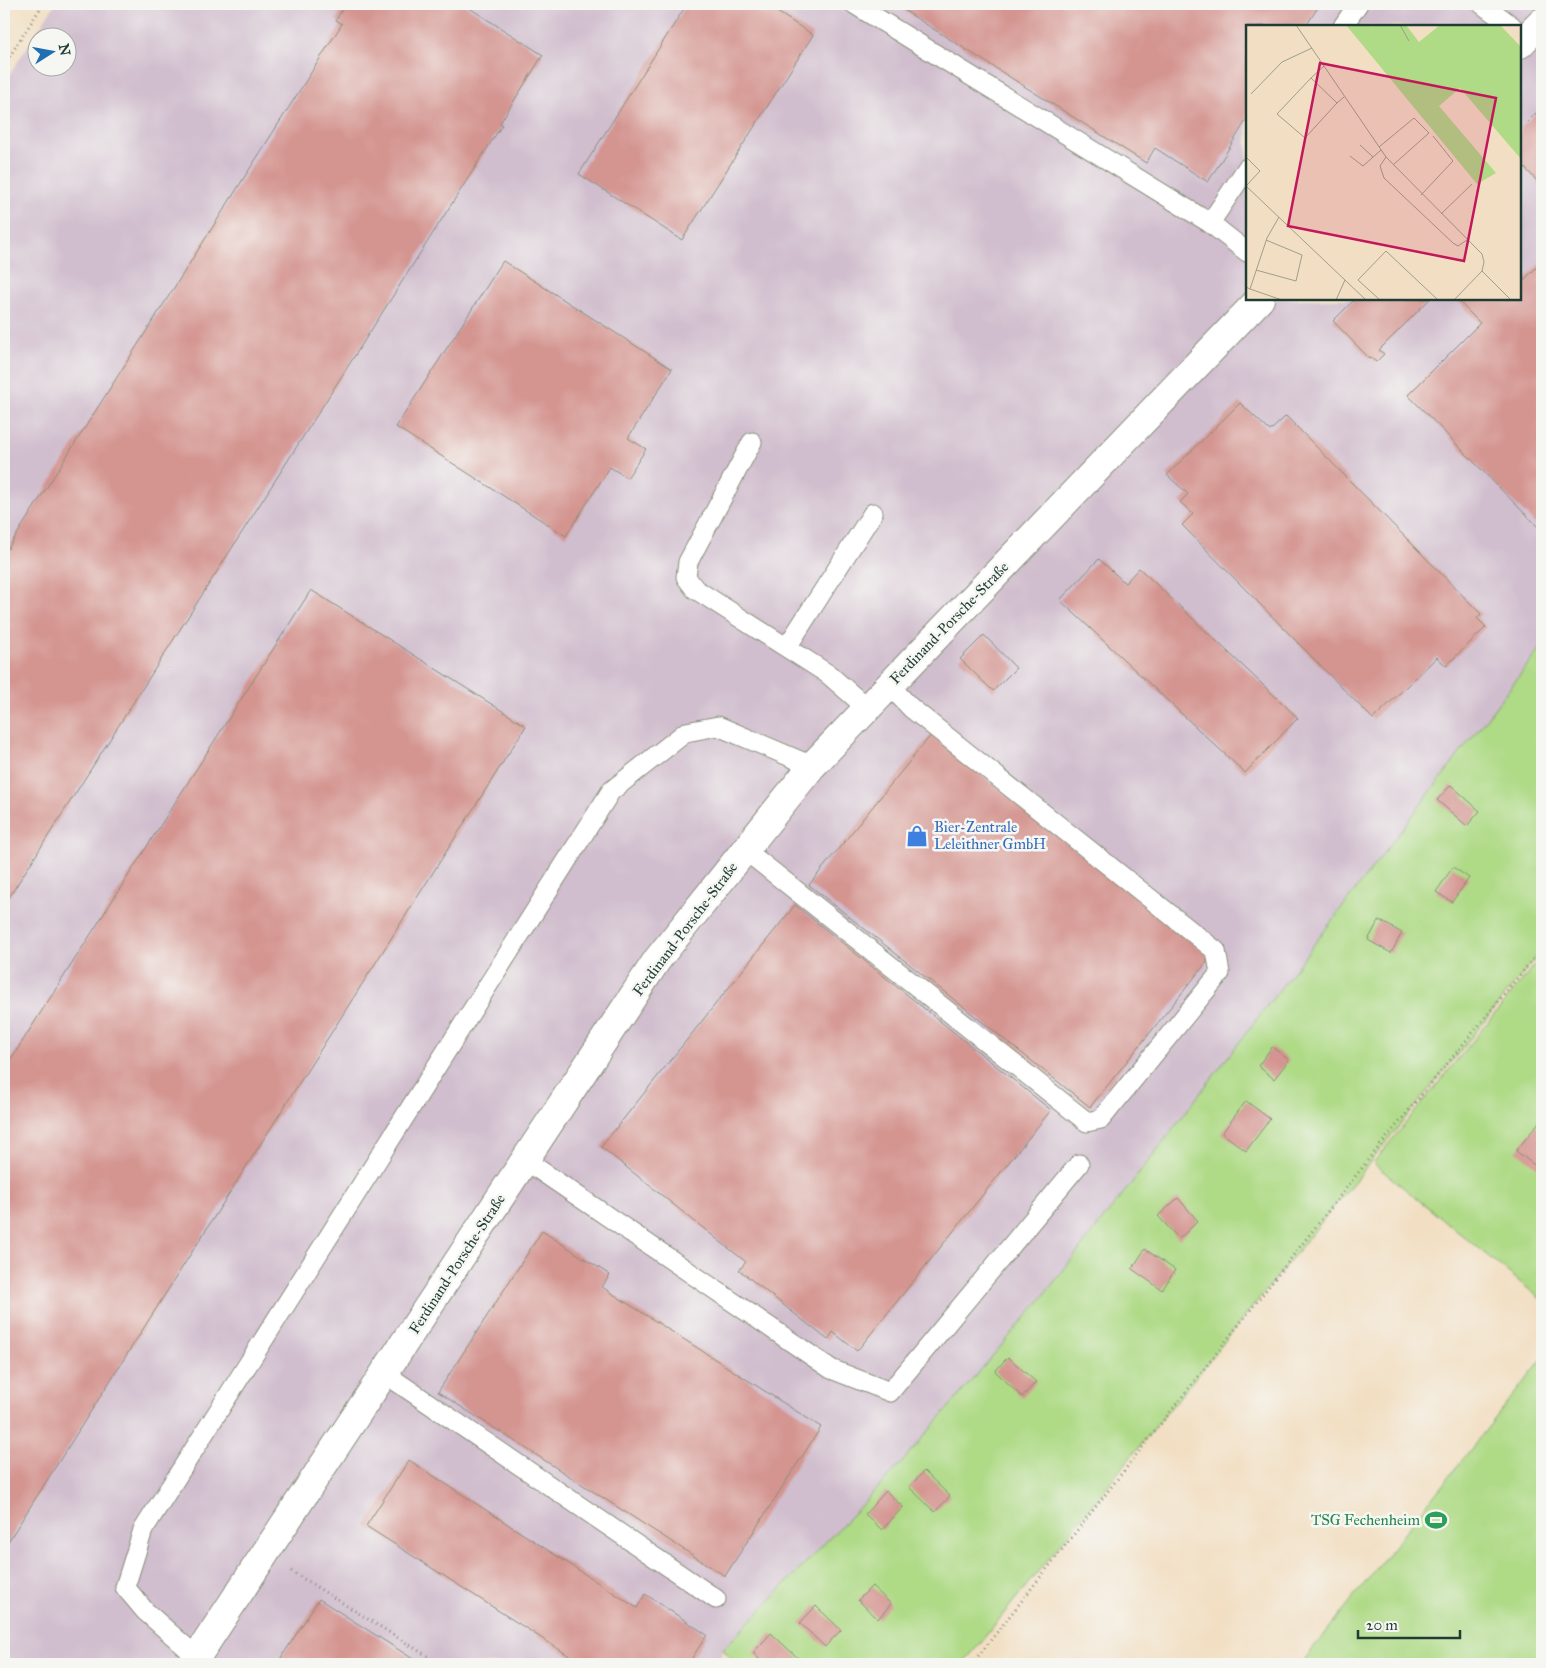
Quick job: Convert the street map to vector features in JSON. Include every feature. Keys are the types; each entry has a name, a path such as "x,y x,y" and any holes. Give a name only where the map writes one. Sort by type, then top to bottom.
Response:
{"street":[{"name":"Ferdinand-Porsche-Straße","path":"195,1660 657,960 812,766 1259,300"}],"lane":[{"path":"854,4 1210,223 1246,251"},
{"path":"1344,25 1358,4"},
{"path":"1482,4 1514,25"},
{"path":"1210,223 1246,169"},
{"path":"752,442 688,562 686,577 695,589 828,674 866,708"},
{"path":"787,647 873,513"},
{"path":"746,850 1087,1122 1101,1119 1220,974 1216,951 911,708 889,685"},
{"path":"195,1660 145,1611 124,1587 143,1530 611,791 686,732 718,726 812,766"},
{"path":"525,1160 831,1370 890,1392 1079,1164"},
{"path":"384,1373 716,1599"}],"path":[{"path":"4,65 43,4"},
{"path":"972,1664 1369,1159 1542,948"},
{"path":"264,1555 440,1664"}],"shaded area":[{"path":"55,4 1542,4 1542,646 1037,1304 898,1467 723,1649 718,1664 4,1664 4,83 28,46 28,78 78,78 78,28 40,28"}],"green space":[{"path":"1542,646 1542,950 963,1664 736,1664 723,1649 898,1467 1037,1304"},
{"path":"1542,956 1542,1300 1373,1163"},
{"path":"1542,1359 1542,1664 1301,1664"}],"building":[{"path":"336,4 463,4 543,55 500,123 502,125 6,902 4,901 4,547 7,550 342,24 336,20 343,8"},
{"path":"687,4 765,4 813,35 682,240 579,174"},
{"path":"894,4 1320,4 1307,25 1246,25 1246,121 1208,182 1155,148 1146,163"},
{"path":"1542,107 1542,186 1521,164 1521,128"},
{"path":"503,261 672,369 628,438 646,449 627,478 610,467 566,536 396,427"},
{"path":"1542,262 1542,531 1408,395 1480,323 1457,300 1521,300 1521,283"},
{"path":"1354,300 1429,300 1379,350 1384,354 1376,362 1370,359 1333,321"},
{"path":"1240,403 1270,431 1286,416 1481,614 1477,618 1486,627 1446,666 1437,657 1373,719 1182,525 1193,514 1180,502 1188,494 1167,475"},
{"path":"1099,559 1125,583 1139,568 1298,718 1245,773 1060,600"},
{"path":"311,590 526,726 4,1548 4,1070"},
{"path":"984,635 1016,668 993,691 960,659"},
{"path":"931,735 1211,957 1090,1107 809,885"},
{"path":"1451,785 1480,811 1467,826 1437,800"},
{"path":"1453,867 1469,878 1452,902 1436,892"},
{"path":"795,905 1051,1110 857,1351 833,1332 828,1340 739,1270 746,1262 601,1147"},
{"path":"1379,920 1402,933 1391,953 1368,940"},
{"path":"1272,1047 1289,1060 1274,1079 1258,1066"},
{"path":"1246,1101 1270,1119 1246,1151 1222,1133"},
{"path":"1540,1121 1542,1123 1542,1171 1516,1151"},
{"path":"1178,1198 1198,1221 1179,1239 1158,1216"},
{"path":"542,1231 610,1275 602,1287 821,1427 725,1576 438,1392"},
{"path":"1145,1249 1175,1270 1162,1290 1132,1269"},
{"path":"1008,1357 1036,1382 1022,1397 995,1371"},
{"path":"409,1460 637,1608 645,1594 707,1635 688,1664 582,1664 366,1526"},
{"path":"924,1471 950,1496 935,1512 909,1487"},
{"path":"886,1491 903,1507 882,1530 865,1514"},
{"path":"872,1586 891,1604 878,1619 858,1600"},
{"path":"319,1599 421,1664 277,1664"},
{"path":"816,1606 841,1630 825,1647 800,1623"},
{"path":"771,1633 799,1659 794,1664 764,1664 753,1653"}],"place":[{"name":"Bier-Zentrale Leleithner GmbH","path":"917,836"},
{"name":"TSG Fechenheim","path":"1436,1520"}]}
